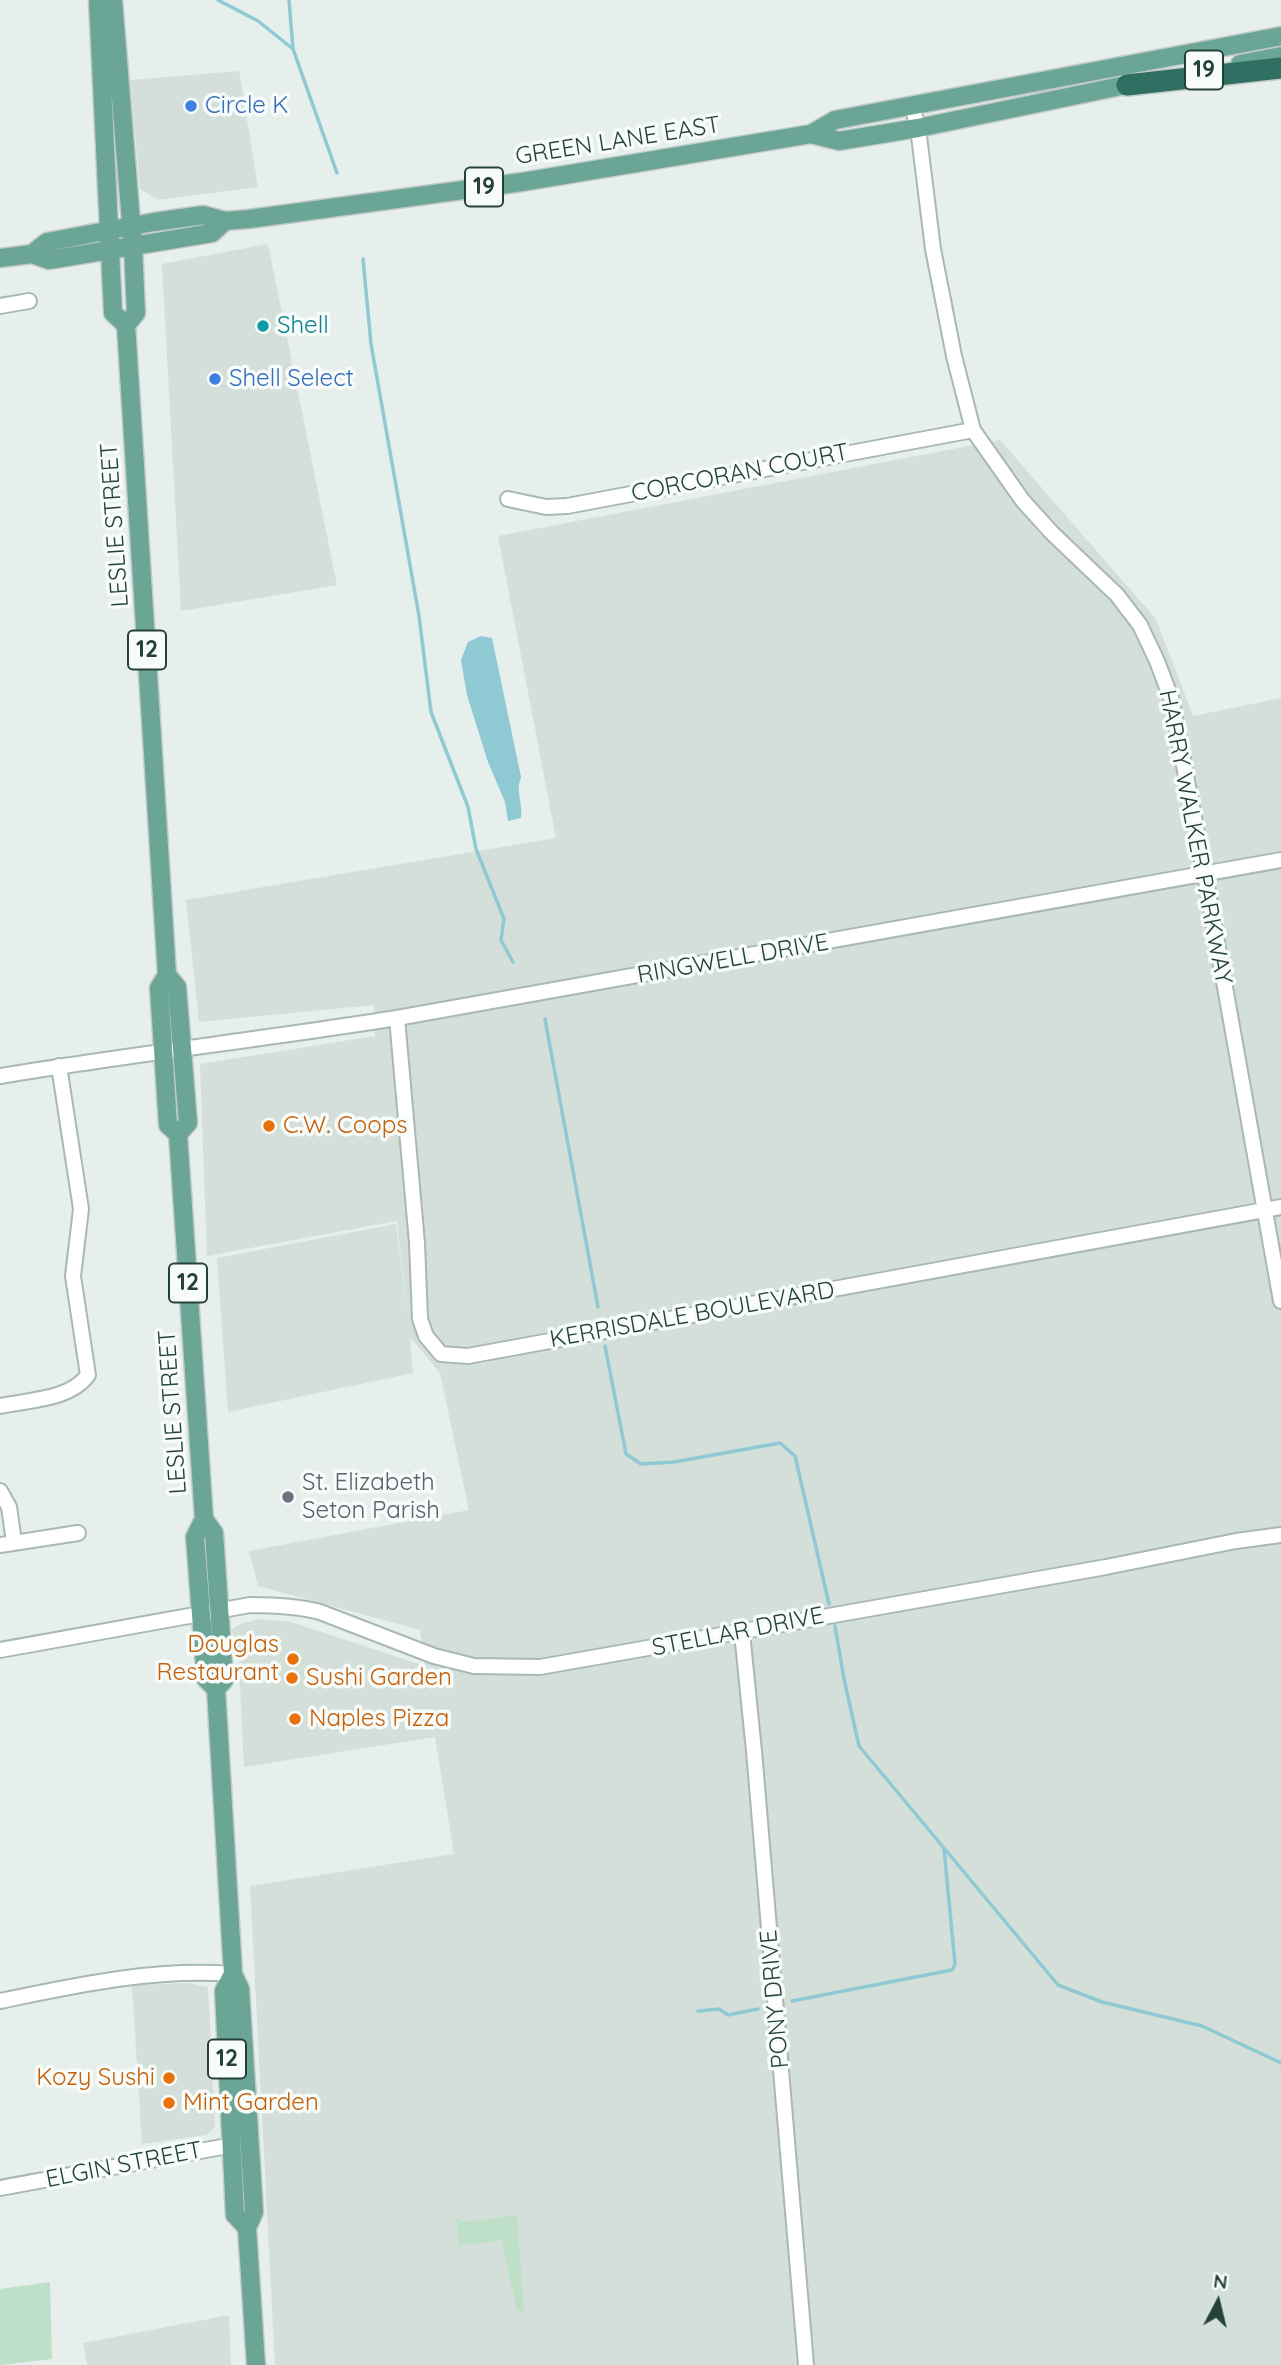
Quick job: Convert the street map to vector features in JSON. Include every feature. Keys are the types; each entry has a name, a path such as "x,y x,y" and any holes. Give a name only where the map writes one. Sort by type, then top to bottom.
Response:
{"highway":[{"path":"1127,85 1281,68"}],"main road":[{"name":"LESLIE STREET","path":"98,0 113,313 126,325"},
{"name":"LESLIE STREET","path":"113,0 120,60 132,237 136,313 126,325 167,975 159,988 168,1125 178,1134 204,1519 195,1537 206,1679 216,1689"},
{"name":"GREEN LANE EAST","path":"32,254 47,242 110,232 132,237 212,233 225,222 522,182 811,134 835,120 1281,36"},
{"name":"GREEN LANE EAST","path":"811,134 839,141 918,128 1281,56"},
{"name":"GREEN LANE EAST","path":"0,258 32,254 49,260 110,251 132,237"},
{"name":"LESLIE STREET","path":"167,975 177,987 183,1048 188,1123 178,1134"},
{"name":"LESLIE STREET","path":"204,1519 214,1533 219,1610 223,1680 216,1689 233,1974 240,1989 254,2213 247,2228 256,2365"},
{"name":"LESLIE STREET","path":"233,1974 223,1991 230,2146 234,2215 247,2228"}],"street":[{"name":"HARRY WALKER PARKWAY","path":"912,106 918,128 933,249 973,430 1023,501 1117,595 1140,625 1171,698 1281,1301"},
{"path":"0,306 29,301"},
{"name":"CORCORAN COURT","path":"508,499 546,507 567,506 973,430"},
{"name":"RINGWELL DRIVE","path":"0,1076 163,1050 302,1034 397,1018 1281,860"},
{"name":"KERRISDALE BOULEVARD","path":"397,1018 417,1243 420,1319 426,1336 441,1354 468,1356 1281,1207"},
{"path":"0,1406 52,1396 76,1388 88,1375 73,1276 81,1209 59,1066"},
{"path":"0,1491 9,1507 7,1543 78,1533"},
{"name":"STELLAR DRIVE","path":"0,1650 250,1605 303,1607 428,1654 474,1665 510,1667 565,1664 1281,1535"},
{"name":"PONY DRIVE","path":"742,1633 806,2365"},
{"path":"0,2001 110,1979 233,1974"},
{"name":"ELGIN STREET","path":"0,2188 249,2142"}],"shaded area":[{"path":"239,71 258,187 158,200 140,189 130,80"},
{"path":"268,244 337,585 181,611 162,264"},
{"path":"1000,440 1156,619 1193,716 1281,698 1281,2365 275,2365 250,1886 454,1854 435,1737 244,1767 238,1644 231,1630 240,1624 260,1619 291,1622 425,1666 420,1630 258,1586 249,1551 469,1510 440,1373 410,1337 413,1373 228,1412 217,1258 396,1224 408,1319 397,1221 207,1256 200,1064 375,1036 374,1005 199,1022 186,900 556,838 498,536"},
{"path":"188,1983 208,1987 215,2127 207,2135 142,2144 132,1985"},
{"path":"229,2315 231,2365 87,2365 83,2343"}],"green space":[{"path":"517,2215 524,2312 517,2310 501,2240 459,2246 456,2217 465,2222"},
{"path":"50,2282 52,2359 0,2365 0,2289"}],"water":[{"path":"481,636 492,638 521,777 521,818 508,821 505,802 488,762 467,695 461,660 468,642"}],"waterway":[{"path":"218,0 258,21 293,49"},
{"path":"289,0 293,49 337,173"},
{"path":"363,259 371,344 419,616 431,712 468,807 476,849 504,919 501,940 513,962"},
{"path":"545,1019 598,1307"},
{"path":"605,1346 626,1454 641,1464 674,1462 780,1443 795,1456 829,1604"},
{"path":"835,1626 859,1746 1058,1985 1102,2002 1202,2026 1281,2063"},
{"path":"792,2001 952,1970 955,1964 944,1849"},
{"path":"698,2011 719,2009 728,2015 758,2009"}],"place":[{"name":"Circle K","path":"191,106"},
{"name":"Shell","path":"263,326"},
{"name":"Shell Select","path":"215,379"},
{"name":"C.W. Coops","path":"269,1126"},
{"name":"St. Elizabeth Seton Parish","path":"288,1497"},
{"name":"Douglas Restaurant","path":"293,1659"},
{"name":"Sushi Garden","path":"292,1678"},
{"name":"Naples Pizza","path":"295,1719"},
{"name":"Kozy Sushi","path":"169,2078"},
{"name":"Mint Garden","path":"169,2103"}]}
